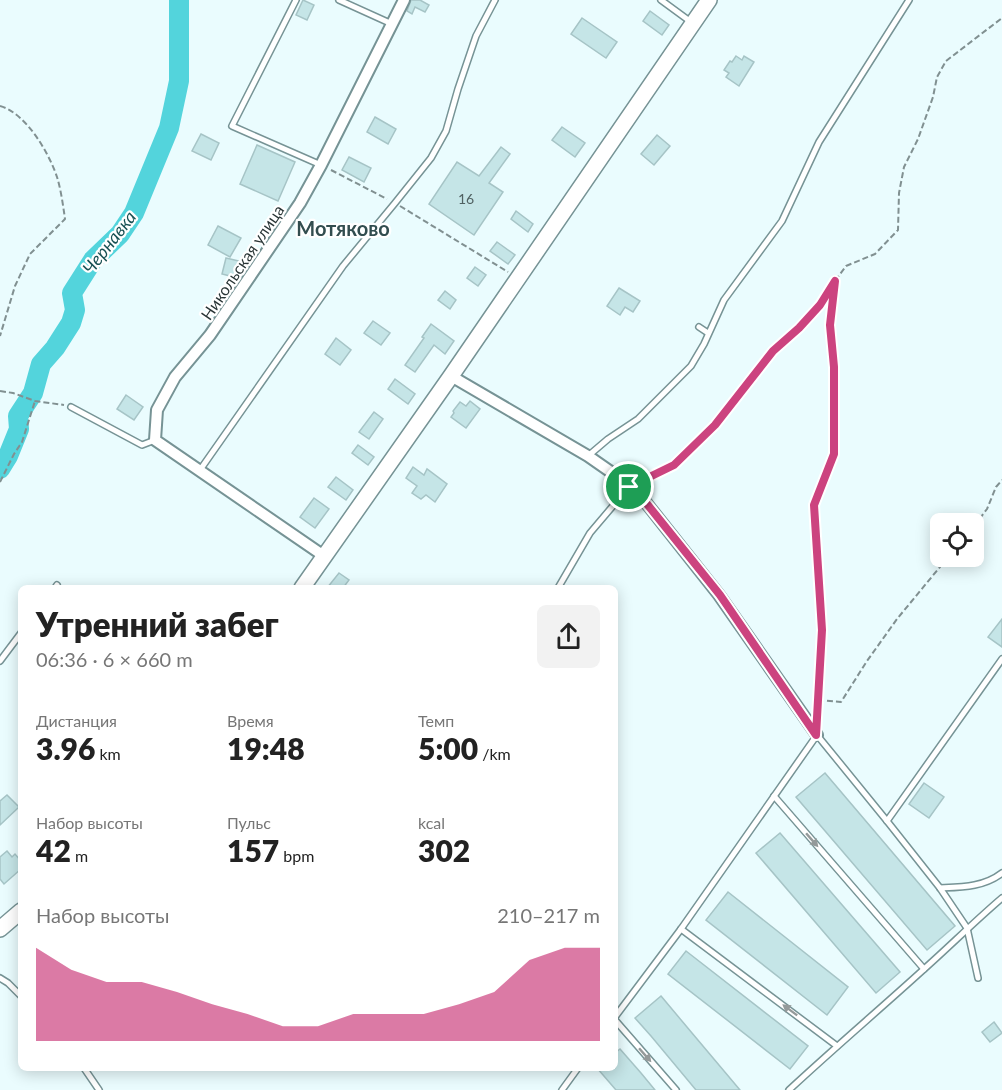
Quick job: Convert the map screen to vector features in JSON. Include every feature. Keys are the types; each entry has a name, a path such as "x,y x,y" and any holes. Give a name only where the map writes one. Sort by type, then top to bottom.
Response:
{"main road":[{"path":"304,585 451,376 709,0"},
{"path":"0,929 18,914"}],"street":[{"name":"Никольская улица","path":"155,440 157,410 175,377 210,335 300,203 404,0"},
{"path":"451,376 588,456 621,479 647,504 720,595 816,735"},
{"path":"155,440 324,556"}],"lane":[{"path":"296,0 232,126 321,165"},
{"path":"339,0 392,24"},
{"path":"200,470 343,266 431,158 446,131 476,36 495,0"},
{"path":"661,0 693,23"},
{"path":"588,456 638,419 691,366 724,300 782,221 819,142 909,0"},
{"path":"699,327 708,333"},
{"path":"71,406 142,445 155,440"},
{"path":"560,585 590,533 629,487"},
{"path":"0,662 18,637"},
{"path":"887,821 1002,659"},
{"path":"618,1015 816,735 940,888 967,928 978,978"},
{"path":"774,796 924,969"},
{"path":"940,888 982,884 1002,873"},
{"path":"789,1090 1002,898"},
{"path":"681,928 837,1046"},
{"path":"0,978 18,993"},
{"path":"618,1022 676,1090"},
{"path":"86,1071 99,1090"},
{"path":"562,1090 576,1071"}],"path":[{"path":"629,487 674,465 715,425 773,351 820,305 846,266 875,254 898,230 899,193 904,167 918,139 933,97 937,77 946,61 1002,18"},
{"path":"0,106 14,113 30,127 48,158 57,177 65,219 30,254 15,286 0,336"},
{"path":"321,165 395,203 518,278"},
{"path":"816,735 822,630 814,505 834,454 834,367 830,325 835,281"},
{"path":"0,391 14,393 35,401 71,406"},
{"path":"0,482 22,442 35,401"},
{"path":"984,513 996,487 1002,480"},
{"path":"818,700 841,702 897,619 940,567"}],"building":[{"path":"303,0 314,5 307,20 296,15"},
{"path":"411,0 420,0 429,5 425,12 415,7 412,14 407,11"},
{"path":"650,11 669,25 662,35 643,21"},
{"path":"582,18 617,42 606,58 571,34"},
{"path":"736,56 742,60 744,56 754,62 739,86 726,77 729,73 724,70"},
{"path":"375,117 396,129 388,144 367,132"},
{"path":"562,127 585,143 575,157 552,140"},
{"path":"201,134 219,143 211,160 192,151"},
{"path":"657,135 670,146 654,165 641,154"},
{"path":"257,145 295,162 278,201 240,184"},
{"path":"501,147 510,154 489,183 503,192 474,235 429,204 457,162 479,176"},
{"path":"349,157 371,168 364,182 342,170"},
{"path":"516,211 533,224 528,232 511,219"},
{"path":"218,226 241,238 230,257 208,245"},
{"path":"497,242 515,255 508,264 490,251"},
{"path":"226,258 239,261 234,277 222,274"},
{"path":"475,267 486,275 478,286 467,278"},
{"path":"619,288 640,301 633,312 625,307 620,315 607,306"},
{"path":"445,291 456,300 450,309 438,300"},
{"path":"373,321 390,333 381,345 364,333"},
{"path":"431,324 454,341 445,354 434,345 415,372 405,365"},
{"path":"336,338 351,350 340,365 325,354"},
{"path":"395,379 415,394 408,404 388,389"},
{"path":"126,395 143,407 134,420 117,409"},
{"path":"470,401 480,409 466,428 451,417 460,402 466,406"},
{"path":"374,412 383,419 369,439 359,432"},
{"path":"358,445 374,457 368,465 352,453"},
{"path":"413,467 424,475 427,469 447,484 435,502 426,495 421,499 412,493 417,486 406,478"},
{"path":"336,477 353,490 346,500 328,487"},
{"path":"314,498 329,509 315,528 300,517"},
{"path":"339,573 349,580 345,585 329,585"},
{"path":"1002,619 1002,647 988,637"},
{"path":"825,773 955,926 927,950 796,797"},
{"path":"924,783 944,797 929,818 909,804"},
{"path":"7,795 18,808 0,825 0,801"},
{"path":"780,833 900,972 876,993 756,853"},
{"path":"7,851 12,857 15,854 18,858 18,872 4,884 0,879 0,857"},
{"path":"728,892 848,987 827,1015 706,920"},
{"path":"686,951 808,1046 790,1069 668,974"},
{"path":"661,996 740,1090 696,1090 635,1018"},
{"path":"994,1022 1002,1033 990,1042 982,1032"},
{"path":"620,1049 655,1090 616,1090 600,1071 618,1071 618,1051"}],"waterway":[{"name":"Чернавка","path":"0,469 19,429 18,416 33,393 41,364 55,348 71,323 75,310 72,293 93,260 120,234 134,213 169,128 179,81 179,0"}],"district":[{"name":"Мотяково","path":"343,228"}],"route":[{"path":"835,281 830,325 834,367 834,454 814,505 822,630 816,735 720,595 647,504 629,487 674,465 715,425 773,351 820,305 835,281"}]}
